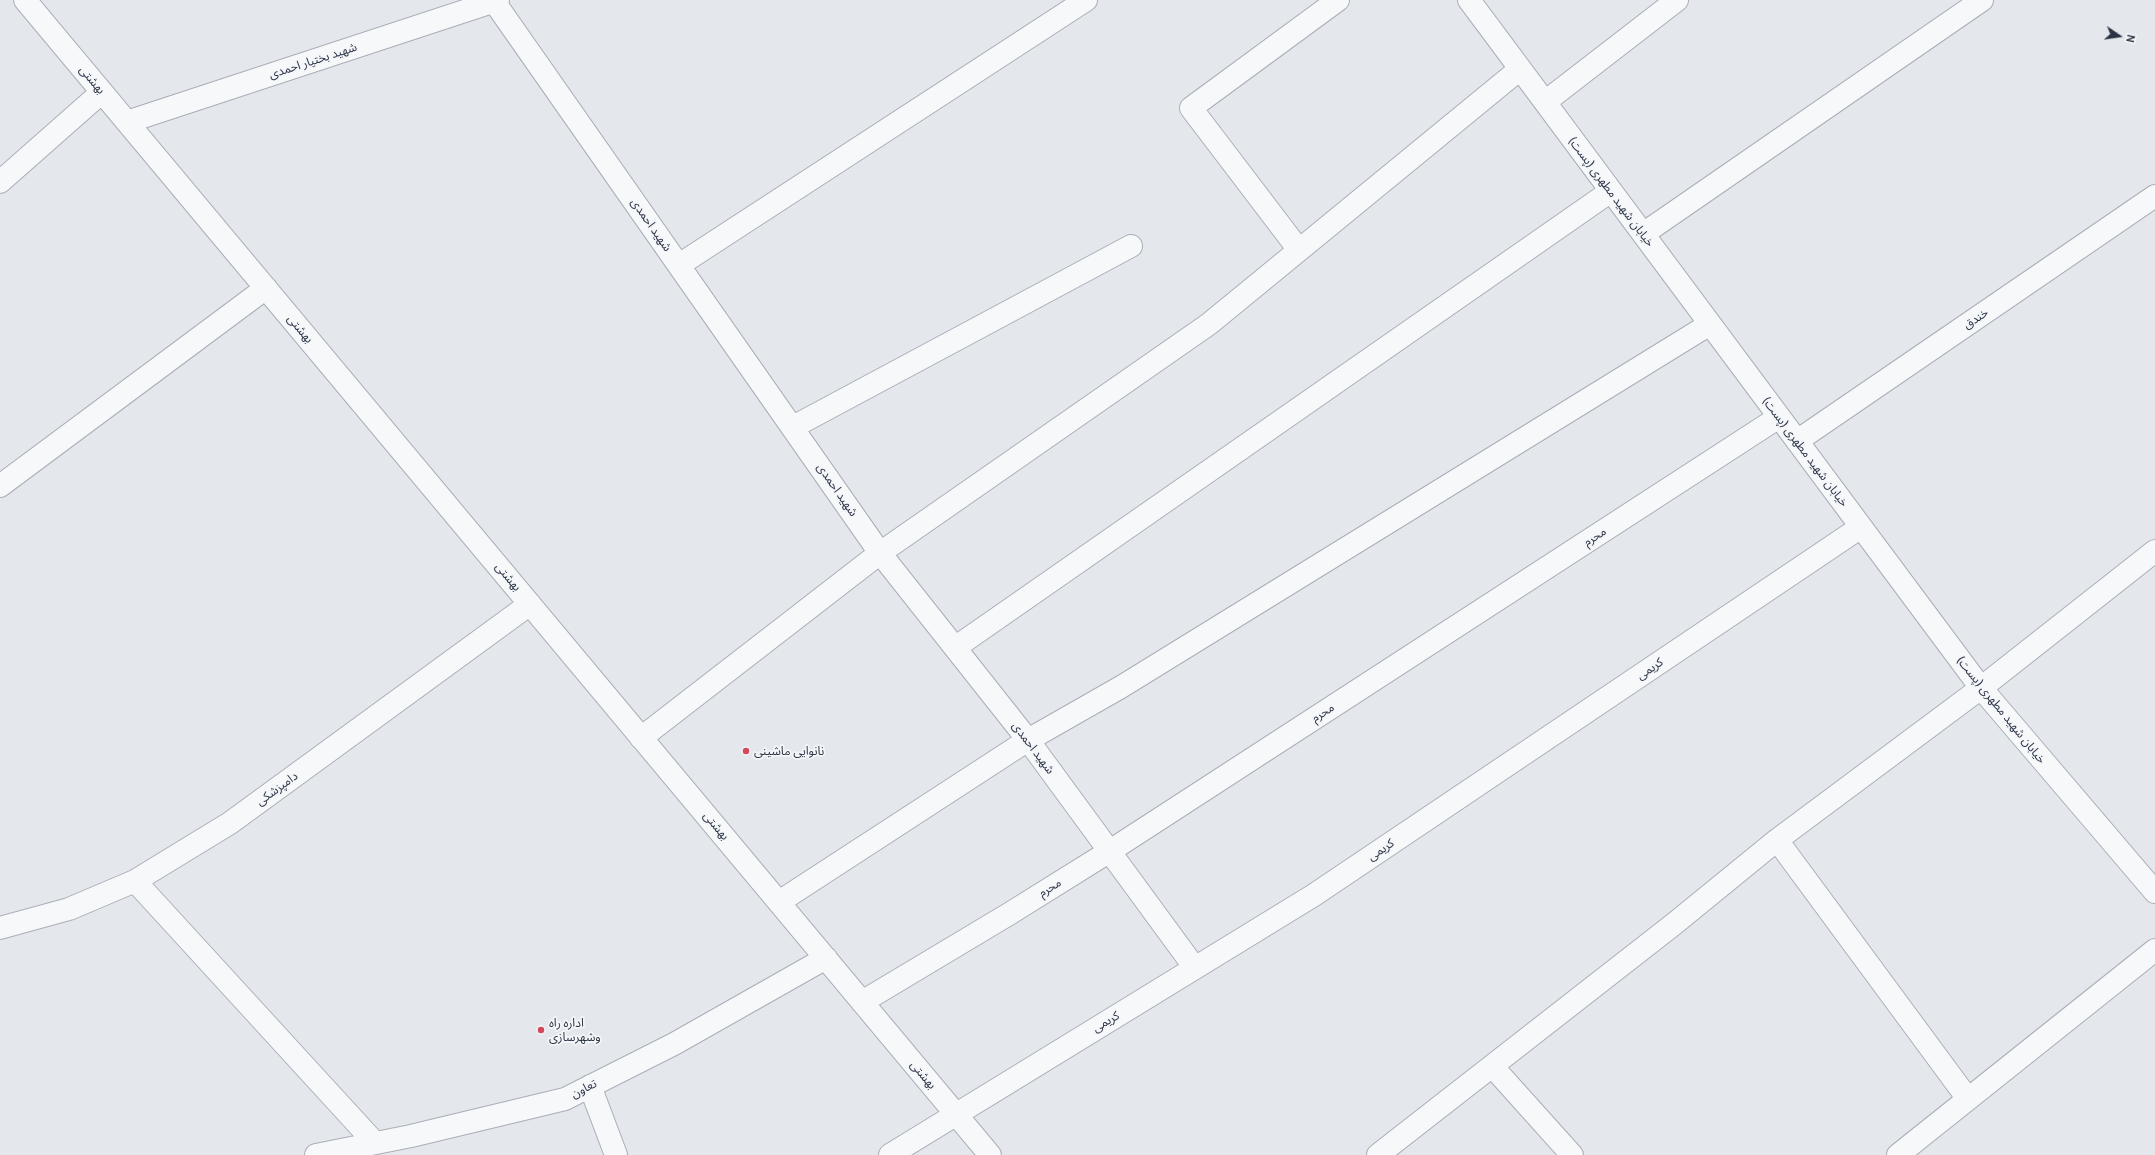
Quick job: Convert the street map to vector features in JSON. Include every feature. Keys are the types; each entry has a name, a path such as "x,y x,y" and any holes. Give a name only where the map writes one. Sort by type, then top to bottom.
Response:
{"street":[{"name":"بهشتی","path":"25,0 990,1155"},
{"name":"شهید احمدی","path":"495,0 880,553 956,646 1028,740 1195,968"},
{"name":"شهید بختیار احمدی","path":"127,122 495,0"},
{"path":"679,265 1086,0"},
{"path":"1299,250 1191,108 1338,0"},
{"name":"خیابان شهید مطهری (پست)","path":"1469,0 1981,688 2155,892"},
{"path":"1544,102 1677,0"},
{"path":"1643,234 1982,0"},
{"path":"641,738 880,553 1210,324 1520,69"},
{"path":"0,182 102,92"},
{"path":"956,646 1611,191"},
{"name":"خندق","path":"1797,441 2155,196"},
{"path":"793,427 1131,246"},
{"path":"0,486 266,288"},
{"path":"779,902 1028,740 1121,687 1710,324"},
{"name":"محرم","path":"862,1002 1009,914 1110,851 1779,417"},
{"name":"کریمی","path":"890,1155 1314,895 1861,527"},
{"path":"1378,1155 1674,924 1777,840 1981,688 2155,551"},
{"name":"دامپزشکی","path":"0,928 69,909 135,881 230,823 530,604"},
{"path":"1777,840 1968,1099"},
{"path":"135,881 375,1143"},
{"path":"1898,1155 2155,950"},
{"name":"تعاون","path":"316,1155 375,1143 565,1099 674,1044 826,958"},
{"path":"1492,1066 1572,1155"},
{"path":"590,1086 616,1155"}],"place":[{"name":"نانوایی ماشینی","path":"746,751"},
{"name":"اداره راه وشهرسازی","path":"541,1030"}]}
